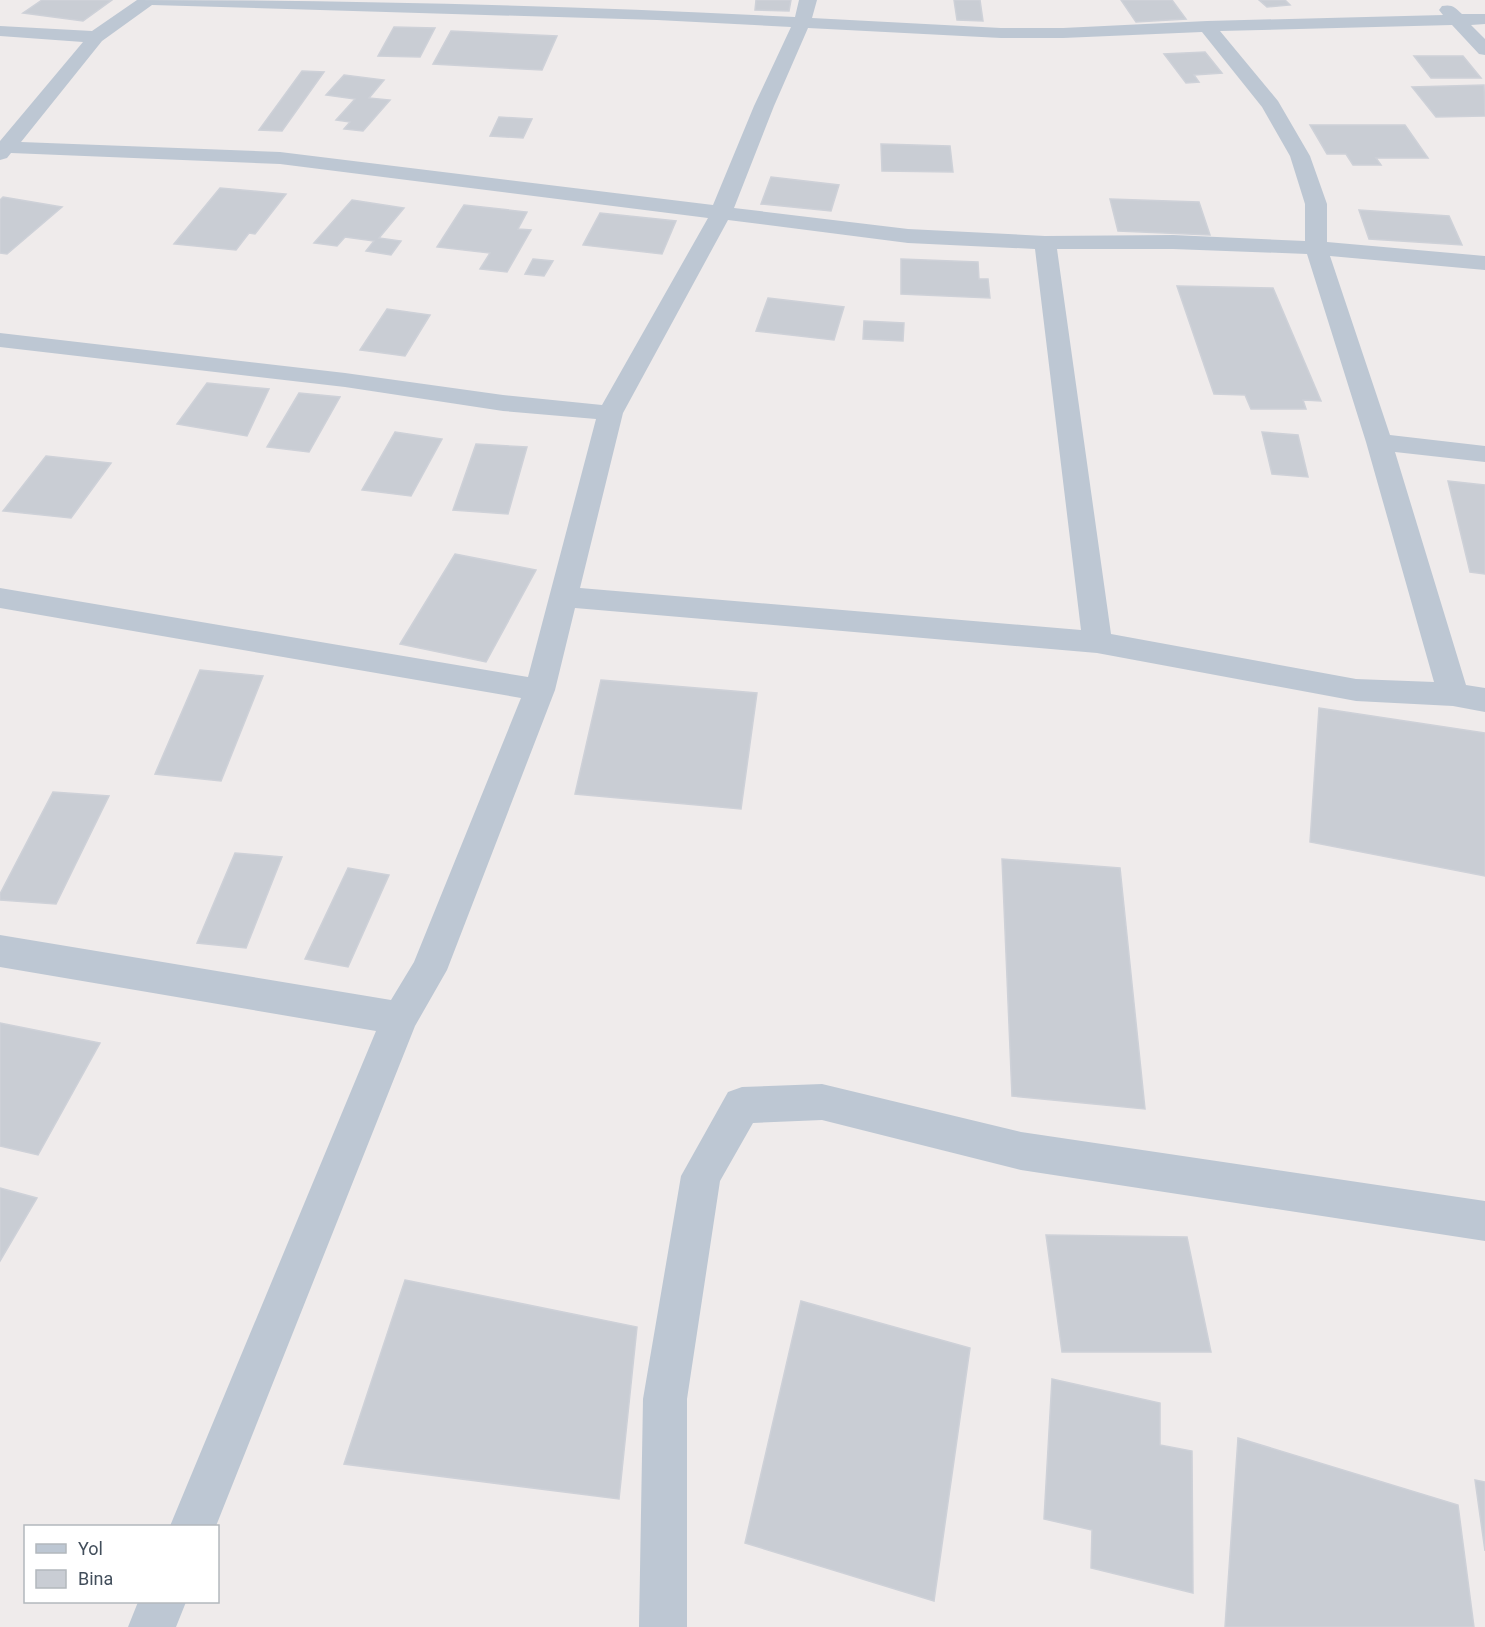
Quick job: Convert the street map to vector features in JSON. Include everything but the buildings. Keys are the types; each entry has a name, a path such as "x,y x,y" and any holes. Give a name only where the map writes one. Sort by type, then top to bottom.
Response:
{"street":[{"path":"4,151 96,37 149,0 379,4 657,15 1001,33 1485,19"},
{"path":"194,1525 400,1018 429,970 540,690 610,413 721,213 764,106 802,22 808,0"},
{"path":"1439,0 1485,50"},
{"path":"1207,26 1271,105 1300,156 1316,204 1316,248 1379,442 1453,694"},
{"path":"0,31 96,37"},
{"path":"4,151 280,158 908,236 1045,243 1173,242 1316,248 1485,262"},
{"path":"1045,243 1097,642"},
{"path":"0,340 333,379 503,403 610,413"},
{"path":"1379,442 1485,454"},
{"path":"564,597 1097,642 1356,690 1453,694 1485,700"},
{"path":"0,598 540,690"},
{"path":"0,951 400,1018"},
{"path":"663,1627 665,1399 701,1176 741,1105 822,1102 1021,1151 1485,1221"},
{"path":"152,1627 162,1603"}]}
